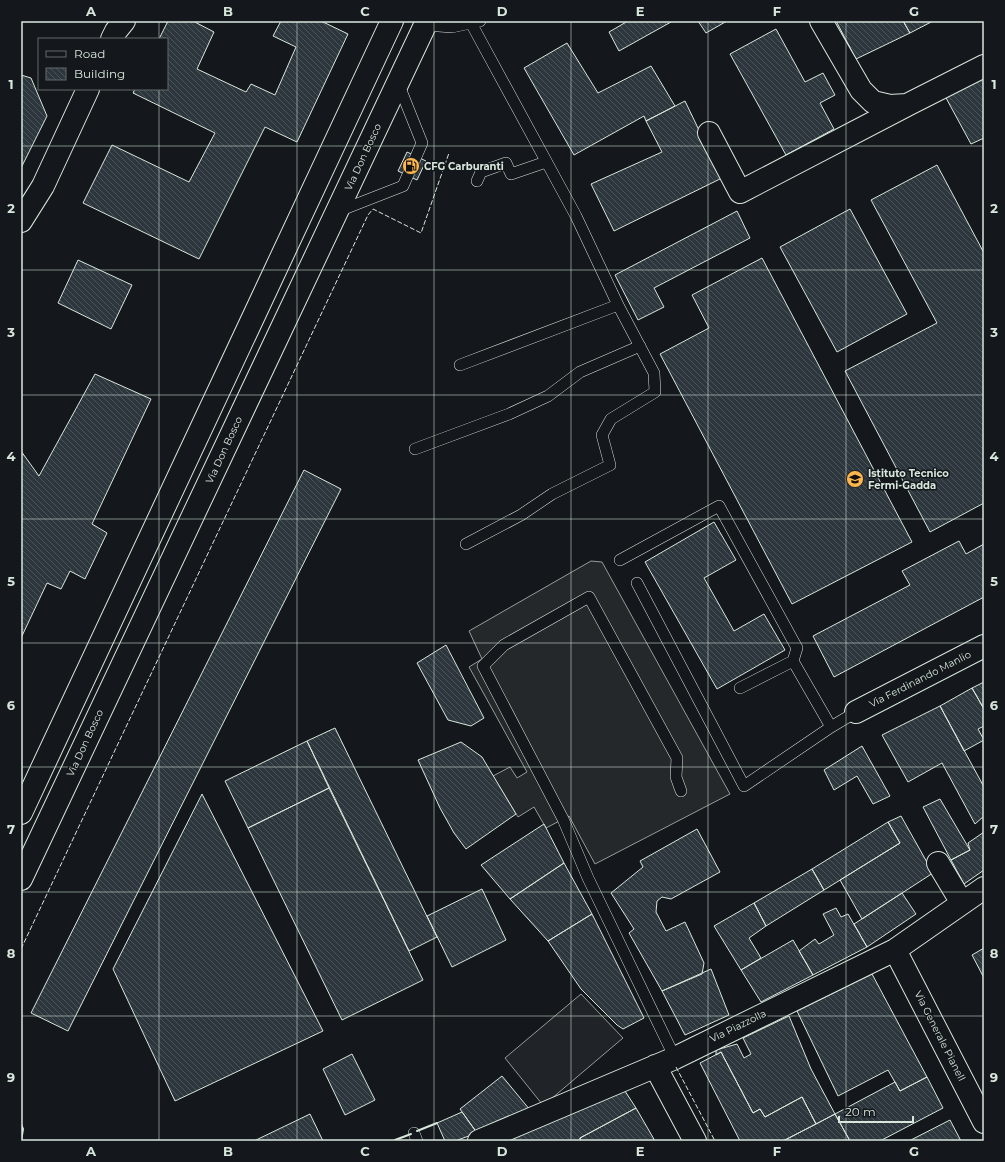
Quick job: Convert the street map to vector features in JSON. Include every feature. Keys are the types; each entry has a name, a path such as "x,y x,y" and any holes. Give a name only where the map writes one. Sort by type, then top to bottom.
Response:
{"main road":[{"path":"112,38 124,21"},
{"path":"21,813 392,21"},
{"path":"821,21 861,90 873,102 890,106 907,105"},
{"name":"Via Don Bosco","path":"21,879 398,82 423,22"},
{"path":"709,133 740,192 984,66"},
{"path":"21,221 43,186 88,90"},
{"name":"Via Ferdinando Manlio","path":"856,712 984,646"},
{"path":"938,862 962,903"},
{"name":"Via Piazzolla","path":"479,1141 675,1058 895,950 984,888"},
{"name":"Via Generale Pianell","path":"895,950 984,1122"},
{"path":"655,1066 695,1141"}],"lane":[{"path":"423,22 452,27 475,22 546,162 576,216 618,305 654,373 655,392 611,419 602,435 610,465 552,494 522,516 466,544"},
{"path":"336,212 403,186 422,143 398,82"},
{"path":"477,180 482,172 506,163 511,174 546,162"},
{"path":"460,365 618,305"},
{"path":"415,449 509,414 548,396 580,372 640,346"},
{"path":"620,560 720,506 797,648 793,661 740,688"},
{"path":"638,583 744,786 831,727 856,712"},
{"path":"675,1058 588,878 563,819 483,666 504,645 590,597 677,758 676,776 681,791"},
{"path":"793,661 831,727"}],"shaded area":[{"path":"591,561 602,562 730,794 595,864 569,816 546,828 534,807 518,817 493,776 510,767 517,778 527,772 469,667 482,659 469,631"},
{"path":"581,994 623,1038 551,1099 542,1104 505,1058"}],"building":[{"path":"168,21 193,21 214,32 197,69 246,92 251,84 275,95 296,47 273,36 281,21 321,21 348,34 297,142 265,127 199,259 83,203 112,145 189,182 215,133 133,93 134,90 168,90 168,38 160,38"},
{"path":"628,21 671,22 619,51 609,32"},
{"path":"698,21 727,21 706,33"},
{"path":"836,21 903,21 910,33 856,59"},
{"path":"903,21 933,21 910,33"},
{"path":"776,29 805,82 823,73 835,95 820,103 834,129 786,155 730,54"},
{"path":"567,43 598,93 651,66 675,106 646,121 644,116 574,155 524,68"},
{"path":"21,75 31,78 47,116 21,168"},
{"path":"984,75 984,138 971,144 945,96"},
{"path":"685,101 722,178 614,231 591,184 662,152 646,121"},
{"path":"407,152 426,161 417,180 398,171"},
{"path":"937,165 984,253 984,503 930,532 845,371 937,323 871,200"},
{"path":"850,209 907,314 837,352 780,247"},
{"path":"737,211 750,238 654,288 664,307 638,320 615,275"},
{"path":"762,258 912,542 792,604 660,354 709,328 692,295"},
{"path":"78,260 132,285 111,329 58,303"},
{"path":"95,374 151,399 92,524 107,533 85,579 70,571 61,589 47,583 21,638 21,451 39,476"},
{"path":"304,470 341,489 68,1031 31,1013"},
{"path":"714,522 736,560 704,578 734,631 764,614 785,650 717,689 645,562"},
{"path":"959,541 966,554 984,544 984,597 834,677 813,636 910,585 902,571"},
{"path":"446,645 484,718 471,726 448,720 417,663"},
{"path":"984,682 984,709 972,688"},
{"path":"972,688 984,709 984,726 978,729 984,740 964,751 940,706"},
{"path":"940,706 984,787 984,816 975,824 942,763 908,782 882,735"},
{"path":"335,728 437,937 409,951 307,741"},
{"path":"307,741 329,788 248,828 225,781"},
{"path":"461,742 482,757 516,814 466,849 454,833 440,808 418,760"},
{"path":"862,746 890,796 873,804 857,776 834,790 824,770"},
{"path":"329,788 423,980 342,1020 248,828"},
{"path":"202,794 323,1031 175,1101 113,969"},
{"path":"940,799 970,850 951,860 923,807"},
{"path":"901,816 933,873 862,919 840,880 900,843 888,822"},
{"path":"888,822 900,843 824,890 812,869"},
{"path":"544,824 564,863 510,899 481,865"},
{"path":"697,829 720,872 671,899 662,897 657,901 656,912 666,931 685,922 704,963 702,974 662,991 629,933 634,929 611,893 643,867 640,861"},
{"path":"984,832 984,870 964,884 951,860 970,850 968,843"},
{"path":"564,863 592,914 548,941 510,899"},
{"path":"812,869 824,890 766,926 754,903"},
{"path":"482,889 506,940 452,967 427,916"},
{"path":"902,893 916,914 867,947 854,924"},
{"path":"754,903 766,926 749,938 761,958 741,970 714,926"},
{"path":"836,908 841,917 848,914 867,947 813,975 799,951 815,939 819,944 834,935 823,914"},
{"path":"592,914 644,1018 623,1029 617,1025 581,989 548,941"},
{"path":"793,940 813,975 761,1002 741,970"},
{"path":"984,948 984,978 972,955"},
{"path":"711,969 729,1015 685,1035 662,991"},
{"path":"872,974 927,1077 900,1091 888,1070 838,1096 797,1011"},
{"path":"789,1016 811,1069 835,1114 816,1124 802,1097 765,1117 760,1109 753,1113 721,1052 716,1055 716,1050 737,1044 744,1058 751,1054 743,1038"},
{"path":"721,1052 753,1113 760,1109 765,1117 802,1097 816,1124 783,1141 740,1141 700,1063"},
{"path":"352,1054 375,1100 345,1115 323,1069"},
{"path":"502,1076 530,1110 477,1133 460,1109"},
{"path":"927,1077 943,1108 880,1141 850,1141 835,1114 895,1082 900,1091"},
{"path":"623,1088 636,1108 580,1138 580,1141 497,1141"},
{"path":"636,1108 655,1141 581,1141 580,1138"},
{"path":"462,1112 477,1133 455,1141 445,1141 437,1123"},
{"path":"310,1114 323,1141 254,1141"},
{"path":"835,1114 850,1141 783,1141 816,1124"},
{"path":"950,1120 961,1141 909,1141"}],"fence":[{"path":"21,949 368,215 373,209 421,233 449,153"},
{"path":"676,1067 715,1141"}],"wall":[{"path":"417,1131 437,1123"},
{"path":"21,1124 23,1129 21,1141"},
{"path":"395,1140 411,1134"}],"place":[{"name":"CFG Carburanti","path":"411,166"},
{"name":"Istituto Tecnico Fermi-Gadda","path":"855,479"}]}
